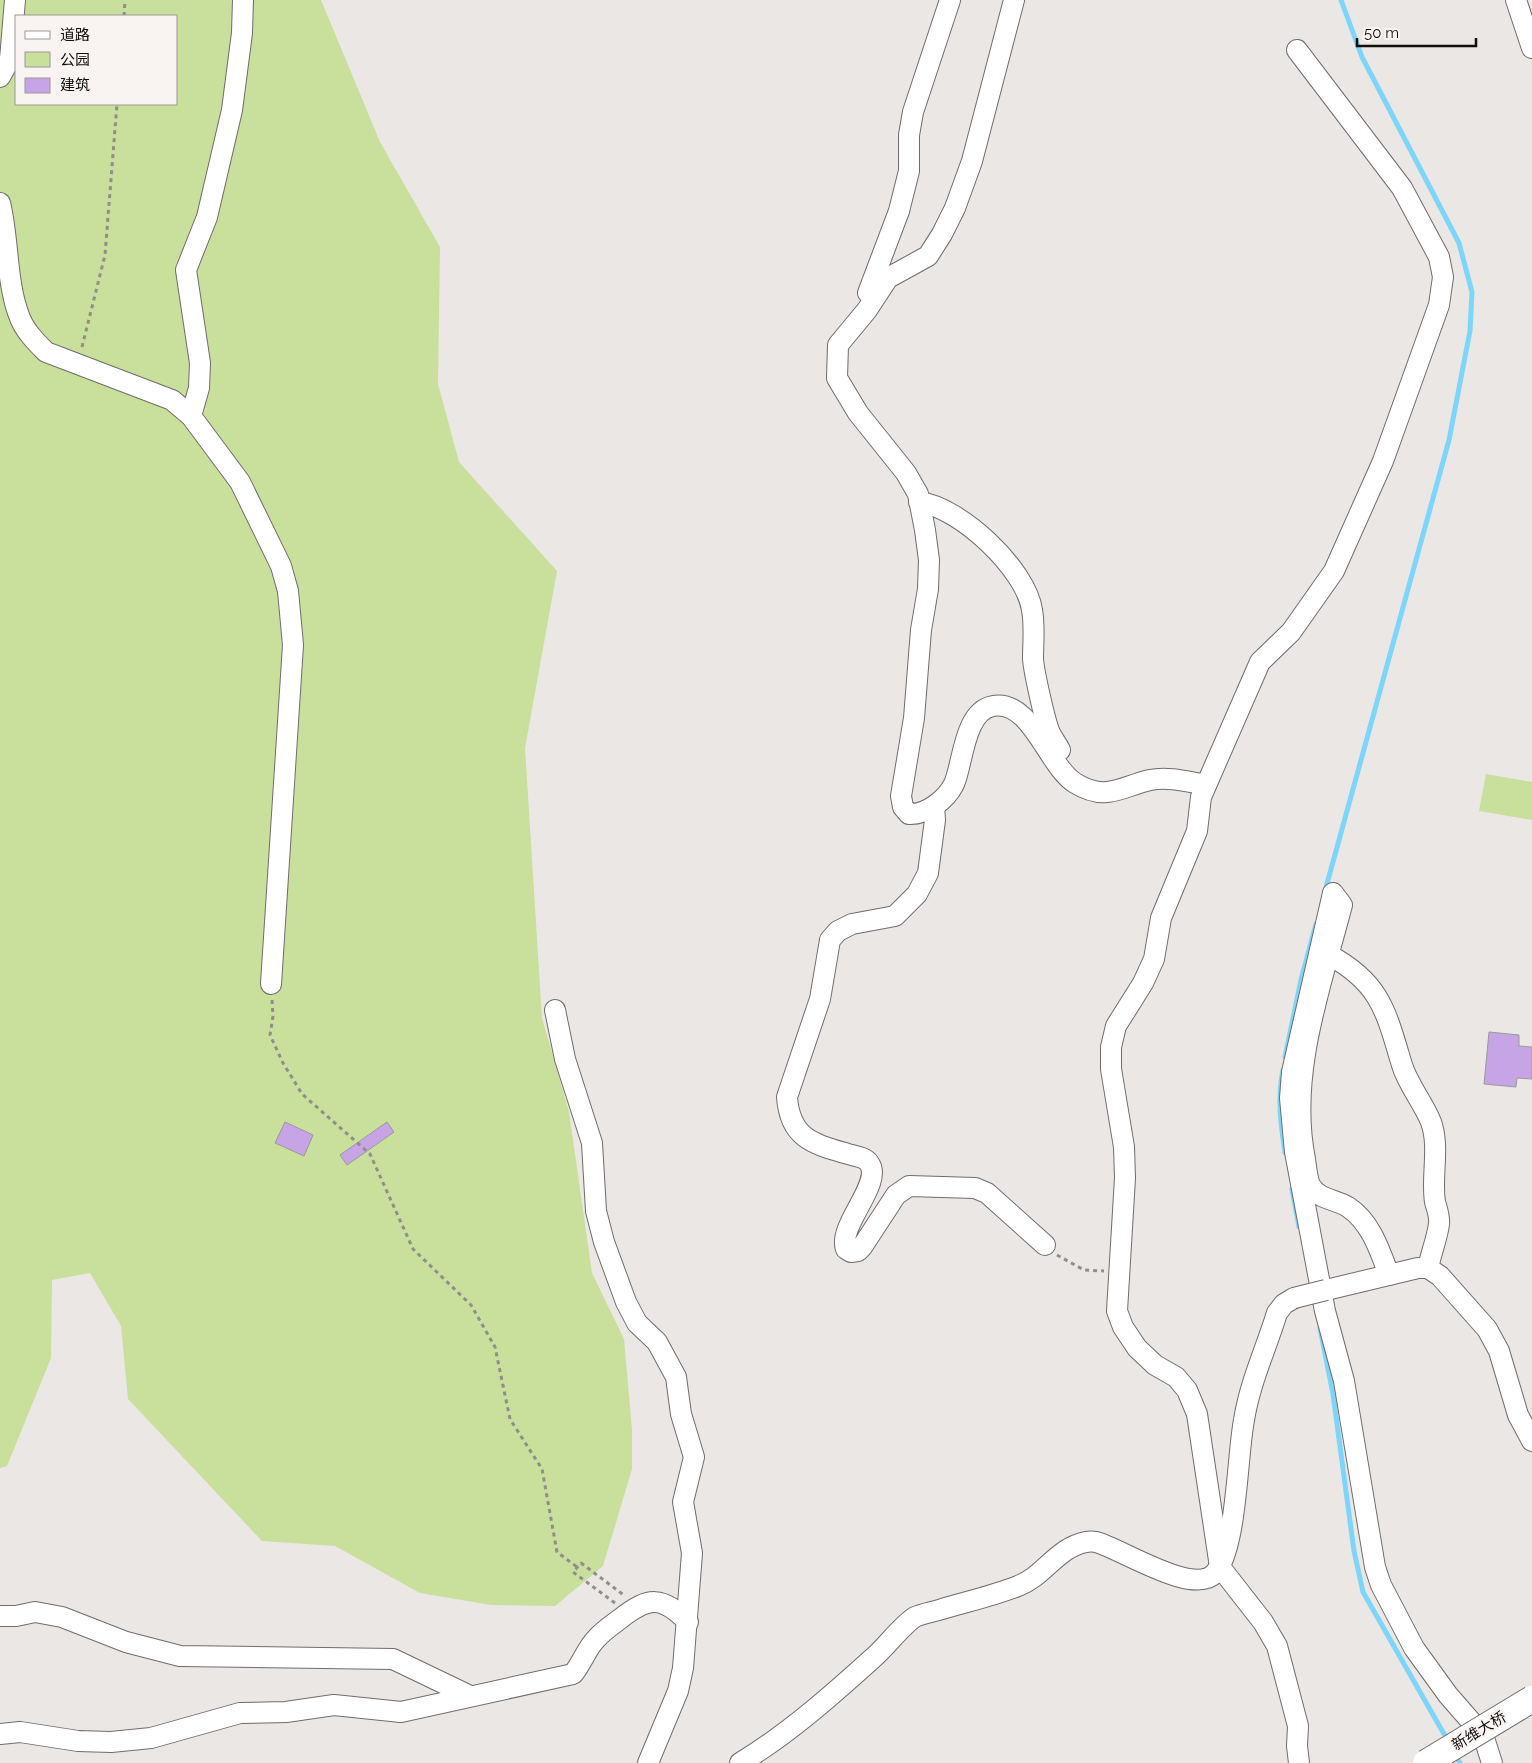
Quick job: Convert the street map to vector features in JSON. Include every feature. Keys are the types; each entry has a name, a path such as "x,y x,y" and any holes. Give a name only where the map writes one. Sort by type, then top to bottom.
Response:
{"main road":[{"name":"新维大桥","path":"1426,1763 1532,1699"}],"street":[{"path":"0,77 10,59 14,0"},
{"path":"191,416 199,388 200,363 186,270 207,217 232,110 242,33 243,0"},
{"path":"853,329 899,211 910,171 909,135 913,112 950,0"},
{"path":"1014,0 972,161 955,208 928,256 888,278 853,329 838,345 837,378 858,412 906,473 919,502 929,560 928,589 921,630 914,718 901,796 903,807 909,814 917,815 934,806 954,785 973,723 982,712 992,706 1006,707 1019,713 1030,724 1062,770 1072,781 1087,790 1109,794 1150,780 1166,779 1206,785"},
{"path":"1516,0 1532,48"},
{"path":"1297,50 1402,188 1439,257 1443,277 1439,305 1384,461 1355,529 1334,570 1291,632 1260,662 1201,797 1197,831 1161,918 1154,959 1143,983 1116,1026 1110,1047 1111,1068 1124,1162 1121,1272 1117,1311 1122,1327 1137,1348 1155,1365 1176,1377 1187,1390 1197,1414 1220,1567 1263,1622 1277,1646 1298,1726 1297,1746 1299,1763"},
{"path":"0,203 14,298 20,319 32,338 46,352 172,400 191,416 240,482 281,566 288,591 293,645 271,984"},
{"path":"919,502 930,503 968,524 991,543 1024,588 1032,608 1033,662 1050,733 1070,765 1072,781"},
{"path":"934,806 935,820 930,862 926,879 916,894 895,916 852,924 838,931 830,940 820,999 787,1097 789,1112 795,1128 802,1137 823,1147 860,1157 869,1162 872,1169 870,1183 844,1239 846,1249 851,1252 858,1251 862,1247 891,1201 909,1186 975,1188 987,1193 1045,1245"},
{"path":"1388,1275 1376,1244 1358,1215 1347,1206 1326,1200 1310,1186 1302,1145 1302,1074 1342,905 1333,893 1292,1072 1290,1098 1295,1152 1311,1243 1324,1311 1344,1381 1375,1567 1381,1585 1414,1648 1485,1741 1492,1763"},
{"path":"1329,955 1350,966 1363,977 1384,1010 1396,1042 1402,1067 1432,1128 1435,1200 1440,1221 1428,1268"},
{"path":"555,1010 565,1059 592,1144 596,1212 604,1242 626,1302 637,1323 657,1342 676,1377 681,1414 694,1456 683,1502 692,1553 683,1668 678,1691 648,1763"},
{"path":"740,1763 772,1744 885,1648 915,1617 1019,1586 1036,1576 1068,1549 1083,1543 1094,1541 1139,1562 1188,1579 1201,1580 1213,1576 1225,1558 1235,1498 1244,1420 1253,1379 1277,1313 1284,1304 1294,1298 1388,1275 1428,1268 1440,1276 1487,1329 1498,1351 1518,1416 1532,1441"},
{"path":"0,1734 20,1732 78,1741 111,1742 150,1738 240,1713 286,1712 334,1705 401,1712 573,1674 583,1662 595,1639 639,1604 648,1601 664,1603 688,1622"},
{"path":"0,1616 16,1616 35,1612 62,1617 126,1642 157,1652 180,1656 393,1659 468,1696"}],"path":[{"path":"124,15 125,0"},
{"path":"78,365 104,256 117,105"},
{"path":"271,984 273,1016 270,1035 282,1063 302,1094 370,1154 413,1249 471,1305 495,1347 510,1419 542,1469 557,1552 577,1568"},
{"path":"1045,1245 1059,1257 1084,1270 1121,1272"},
{"path":"622,1608 574,1572 581,1563 631,1600"}],"green space":[{"path":"0,0 321,0 380,142 440,247 438,384 459,462 557,571 525,748 542,1018 569,1112 592,1273 624,1339 632,1430 632,1469 603,1566 555,1606 491,1605 420,1593 335,1546 262,1541 128,1399 121,1326 90,1273 52,1280 51,1358 7,1466 0,1468"},
{"path":"1486,774 1532,782 1532,820 1479,811"}],"building":[{"path":"1489,1032 1519,1035 1519,1046 1532,1047 1532,1079 1517,1078 1516,1087 1484,1084"},
{"path":"285,1122 313,1135 304,1156 275,1143"},
{"path":"387,1122 394,1132 347,1165 340,1155"}],"waterway":[{"path":"1325,891 1449,440 1470,331 1472,292 1459,243 1362,57 1341,0"},
{"path":"1285,1057 1301,980 1316,924"},
{"path":"1283,1070 1280,1101 1285,1153"},
{"path":"1292,1189 1299,1227"},
{"path":"1320,1328 1333,1394 1354,1551 1363,1592 1448,1741"},
{"path":"1454,1753 1460,1763"}]}
